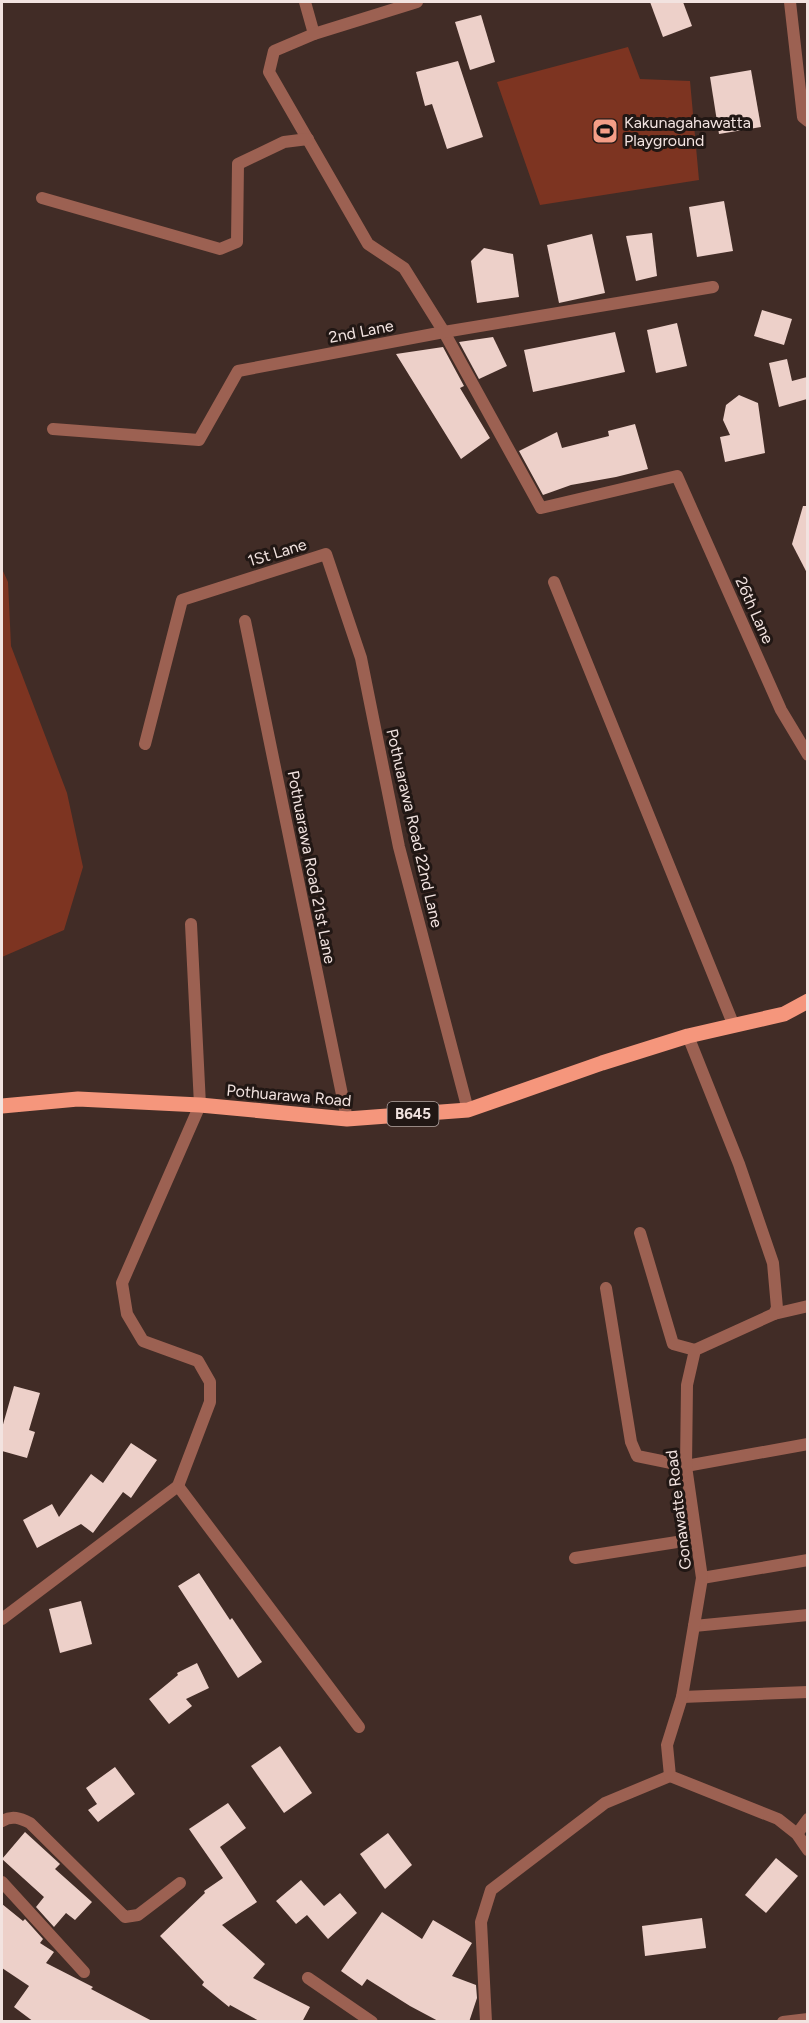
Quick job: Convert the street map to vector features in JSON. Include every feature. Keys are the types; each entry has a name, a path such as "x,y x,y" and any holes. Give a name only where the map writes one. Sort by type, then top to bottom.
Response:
{"main road":[{"name":"Pothuarawa Road","path":"2,1106 78,1100 200,1105 347,1119 468,1110 602,1063 688,1036 784,1014 807,1001"}],"street":[{"path":"305,2 314,34"},
{"path":"417,2 314,34 274,51 269,72 368,244 404,268 444,333"},
{"path":"790,2 803,117 807,121"},
{"path":"42,198 220,249 237,242 238,164 284,142 308,139"},
{"name":"2nd Lane","path":"52,429 199,440 238,371 713,287"},
{"name":"26th Lane","path":"444,333 541,508 677,476 781,710 807,755"},
{"name":"1St Lane","path":"145,744 182,600 326,554"},
{"name":"Pothuarawa Road 22nd Lane","path":"326,554 361,658 399,847 468,1110"},
{"path":"554,582 735,1026"},
{"name":"Pothuarawa Road 21st Lane","path":"245,621 347,1119"},
{"path":"2,1619 178,1486 210,1402 210,1382 198,1361 143,1341 127,1314 123,1283 200,1105 191,924"},
{"path":"688,1036 739,1164 773,1263 777,1308 774,1314"},
{"path":"640,1233 673,1344 695,1350 774,1314 807,1306"},
{"path":"606,1288 630,1442 637,1456 686,1466 807,1444"},
{"name":"Gonawatte Road","path":"670,1776 667,1745 682,1697 702,1578 686,1466 687,1385 695,1350"},
{"path":"178,1486 359,1727"},
{"path":"575,1558 696,1539"},
{"path":"702,1578 807,1560"},
{"path":"694,1626 807,1615"},
{"path":"682,1697 807,1692"},
{"path":"486,2022 481,1922 491,1890 605,1803 670,1776 778,1819 797,1834 807,1850"},
{"path":"2,1821 8,1817 20,1817 30,1823 125,1917 138,1915 180,1883"},
{"path":"797,1834 807,1819"},
{"path":"2,1882 84,1972"},
{"path":"309,1978 372,2022"},
{"path":"783,2022 807,2019"}],"shaded area":[{"name":"Kakunagahawatta Playground","path":"628,47 640,79 690,81 699,180 540,205 497,82"},
{"path":"2,569 8,582 11,646 67,793 83,867 64,930 2,957"}],"building":[{"path":"650,2 683,2 692,26 663,37"},
{"path":"481,15 495,62 470,70 455,22"},
{"path":"458,61 483,137 447,149 432,104 425,106 416,72"},
{"path":"751,70 761,127 719,134 710,77"},
{"path":"724,201 733,251 697,257 689,207"},
{"path":"652,233 657,276 636,281 626,236"},
{"path":"592,234 605,293 559,303 547,245"},
{"path":"484,248 513,254 519,297 477,303 471,261"},
{"path":"762,310 792,319 784,345 754,336"},
{"path":"677,323 687,366 656,373 647,330"},
{"path":"615,332 625,372 533,392 524,350"},
{"path":"493,337 507,366 479,379 459,342"},
{"path":"443,347 464,386 460,388 490,438 461,459 396,354"},
{"path":"787,359 792,381 807,377 807,399 779,407 769,363"},
{"path":"739,395 758,403 765,453 725,462 720,437 730,435 723,420 726,405"},
{"path":"635,424 648,469 571,485 543,495 519,451 557,432 562,448 609,436 608,431"},
{"path":"803,506 807,506 807,573 792,544"},
{"path":"14,1386 40,1393 29,1430 35,1432 27,1458 2,1451 2,1428"},
{"path":"131,1443 157,1460 131,1498 123,1492 93,1533 81,1524 37,1548 23,1520 52,1504 59,1517 91,1474 103,1483"},
{"path":"199,1573 230,1620 232,1618 262,1662 238,1678 178,1586"},
{"path":"81,1601 92,1644 60,1653 49,1609"},
{"path":"197,1663 209,1688 186,1699 192,1706 169,1724 149,1699 178,1675 177,1673"},
{"path":"280,1746 312,1793 284,1813 251,1766"},
{"path":"115,1767 135,1794 98,1822 88,1810 97,1804 86,1788"},
{"path":"228,1803 246,1828 220,1847 257,1902 222,1925 265,1964 253,1978 310,2007 302,2022 261,2022 230,2005 229,2007 202,1985 204,1982 160,1936 205,1893 204,1891 223,1878 189,1829"},
{"path":"25,1832 60,1864 55,1869 92,1902 75,1920 66,1913 54,1927 36,1907 44,1897 2,1859"},
{"path":"388,1833 412,1865 385,1889 360,1854"},
{"path":"776,1858 798,1876 766,1913 745,1895"},
{"path":"301,1880 324,1906 340,1893 357,1913 328,1939 307,1915 296,1924 276,1901"},
{"path":"2,1904 23,1921 25,1919 43,1939 40,1943 54,1952 46,1963 154,2022 34,2022 14,2007 29,1986 2,1968"},
{"path":"382,1912 422,1939 433,1920 472,1943 452,1976 476,1985 477,1998 469,2022 440,2022 367,1979 362,1986 341,1971"},
{"path":"702,1918 706,1948 645,1956 642,1926"}],"place":[{"name":"Kakunagahawatta Playground","path":"605,131"}]}
